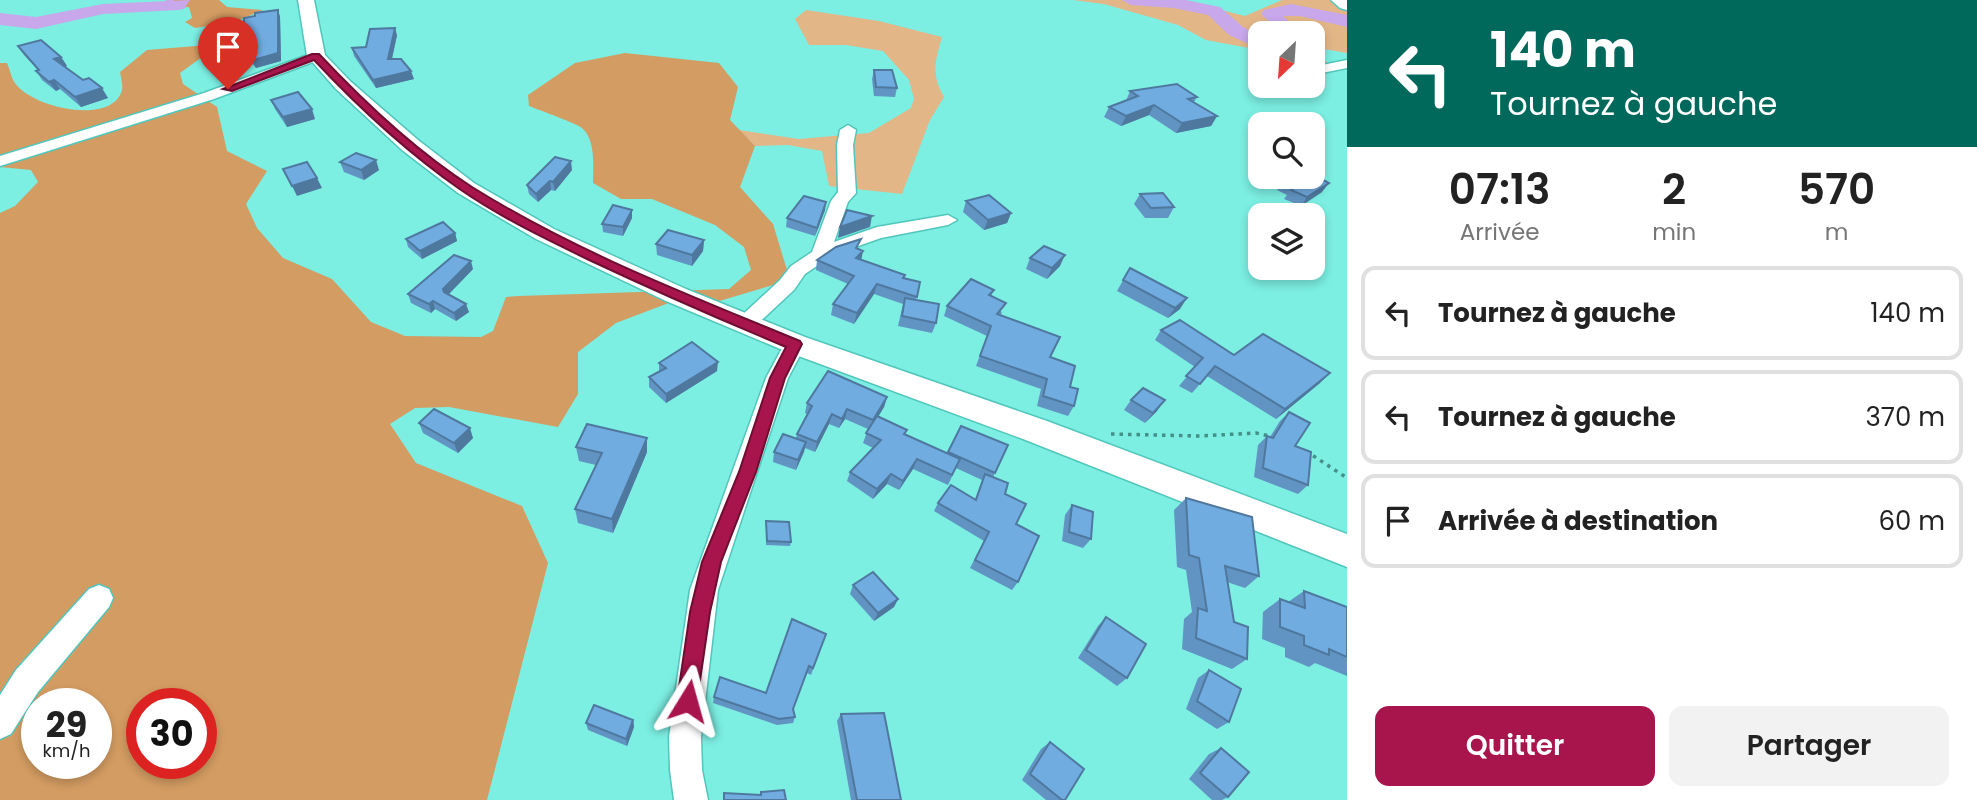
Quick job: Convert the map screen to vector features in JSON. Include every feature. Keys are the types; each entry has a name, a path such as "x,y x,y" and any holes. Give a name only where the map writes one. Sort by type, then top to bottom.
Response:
{"highway":[{"path":"1341,0 1347,4"}],"main road":[{"path":"306,0 316,56 343,85 410,145 466,188 545,233 676,295 795,344 1035,430 1347,551"}],"street":[{"path":"0,161 209,96 316,56"},
{"path":"1325,68 1347,64"},
{"path":"820,254 840,201 847,193 845,145 848,130"},
{"path":"746,323 787,285 798,270 820,254 877,233 948,220"},
{"path":"691,800 686,770 685,737 704,590 720,537 739,494 778,378 795,344"},
{"path":"0,723 27,681 99,598"}],"path":[{"path":"1109,434 1199,436 1255,433 1282,439"},
{"path":"1303,450 1323,460 1347,478"}],"shaded area":[{"path":"171,0 219,0 227,7 263,10 234,22 195,28 185,22 192,18 189,7 178,8"},
{"path":"1073,0 1182,0 1245,16 1282,0 1347,0 1347,53 1325,49 1325,21 1248,21 1248,48 1206,40 1178,25 1104,4"},
{"path":"806,10 879,21 942,37 936,75 944,97 930,120 902,194 829,186 822,151 788,145 755,146 739,130 799,139 869,133 911,108 914,99 909,80 883,51 846,45 809,45 795,19"},
{"path":"220,44 180,73 183,84 217,107 227,151 267,171 246,204 257,228 283,258 332,279 371,322 405,336 481,337 493,331 506,297 729,289 751,270 744,247 715,225 652,199 621,199 593,183 593,154 586,133 573,123 529,106 528,95 575,63 625,53 719,63 738,87 730,120 755,146 740,187 773,224 790,280 716,302 674,301 616,323 578,352 578,394 558,427 449,407 415,408 390,424 416,463 522,506 548,563 487,800 0,800 0,213 15,206 38,182 31,170 0,167 0,63 7,63 12,79 24,92 36,99 69,109 101,108 113,103 122,91 120,72 147,50"}],"building":[{"path":"278,10 278,53 253,60 243,50 244,18 255,16 255,13"},
{"path":"395,28 388,59 401,59 411,71 373,80 352,48 366,47 370,29"},
{"path":"41,40 61,57 54,59 83,80 89,78 102,88 75,97 54,80 49,82 36,71 39,70 18,46"},
{"path":"874,70 892,70 897,88 876,87"},
{"path":"1177,84 1197,97 1188,99 1217,116 1182,123 1154,105 1126,116 1109,107 1138,96 1130,91"},
{"path":"298,92 312,109 283,117 271,100"},
{"path":"356,153 376,160 361,170 340,162"},
{"path":"555,157 571,161 553,182 550,181 536,194 527,185"},
{"path":"307,162 317,178 292,186 283,169"},
{"path":"1292,189 1320,189 1307,197"},
{"path":"1163,193 1174,207 1151,208 1140,194"},
{"path":"989,195 1011,213 988,220 966,201"},
{"path":"804,196 826,202 817,228 787,218"},
{"path":"613,205 632,210 623,227 602,224"},
{"path":"847,210 872,216 840,227"},
{"path":"443,222 455,233 420,251 406,239"},
{"path":"668,230 704,240 692,255 656,244"},
{"path":"861,239 856,248 863,251 856,258 905,275 903,278 920,282 917,297 877,284 857,313 833,304 854,276 817,260 836,247"},
{"path":"1044,246 1065,255 1052,268 1030,258"},
{"path":"454,255 471,261 443,289 466,304 454,313 433,301 429,304 408,294"},
{"path":"1130,268 1187,298 1175,308 1123,280"},
{"path":"971,279 994,290 989,295 1006,303 997,314 1060,337 1050,357 1075,366 1070,387 1078,389 1074,406 1043,396 1047,379 980,356 991,326 947,306"},
{"path":"905,298 939,304 936,323 902,316"},
{"path":"1180,320 1234,355 1263,334 1330,373 1285,409 1215,366 1200,384 1186,376 1203,358 1161,330"},
{"path":"692,342 718,362 666,394 649,377 666,368 659,363"},
{"path":"828,371 887,397 873,420 847,409 842,419 832,414 817,442 797,434 812,406 807,403"},
{"path":"1143,388 1165,400 1153,413 1131,400"},
{"path":"434,409 470,428 454,443 419,423"},
{"path":"1289,412 1310,423 1295,446 1311,452 1308,485 1263,468 1267,436 1273,438"},
{"path":"877,416 907,430 904,434 960,459 952,475 917,459 903,481 891,474 877,489 850,472 881,440 866,433"},
{"path":"587,424 647,438 612,519 575,509 602,453 576,447"},
{"path":"961,426 1008,445 995,473 948,452"},
{"path":"783,434 806,442 798,460 774,452"},
{"path":"985,474 1008,483 1005,494 1026,504 1016,524 1039,536 1018,582 975,560 989,532 938,503 951,485 976,500"},
{"path":"1186,498 1252,517 1259,576 1225,566 1234,622 1248,627 1247,659 1196,638 1198,608 1207,611 1199,558 1189,555"},
{"path":"1072,505 1093,512 1091,539 1069,532"},
{"path":"766,521 789,522 791,542 767,541"},
{"path":"873,572 898,599 878,613 853,585"},
{"path":"1304,591 1347,607 1347,657 1329,649 1329,655 1304,645 1304,636 1280,627 1280,599 1305,608"},
{"path":"1106,617 1146,644 1127,678 1086,650"},
{"path":"792,619 826,634 813,668 809,666 793,709 795,717 779,719 714,697 720,677 766,693"},
{"path":"1209,670 1241,689 1229,722 1197,701"},
{"path":"594,705 633,720 626,739 586,723"},
{"path":"884,713 901,800 857,800 841,714"},
{"path":"1050,742 1084,769 1065,800 1030,774"},
{"path":"1221,748 1249,772 1228,797 1200,773"},
{"path":"784,790 786,800 724,800 724,793 761,795 761,792"}],"waterway":[{"path":"151,8 172,0"},
{"path":"0,19 36,23 103,9 178,5 181,0"},
{"path":"1131,0 1174,3 1214,11 1236,31 1248,37"},
{"path":"1278,21 1270,14 1291,9 1347,21"}],"route":[{"path":"228,89 316,56 343,85 410,145 466,188 545,233 676,295 795,344 782,367 747,472 712,562 700,612 688,701"}]}
